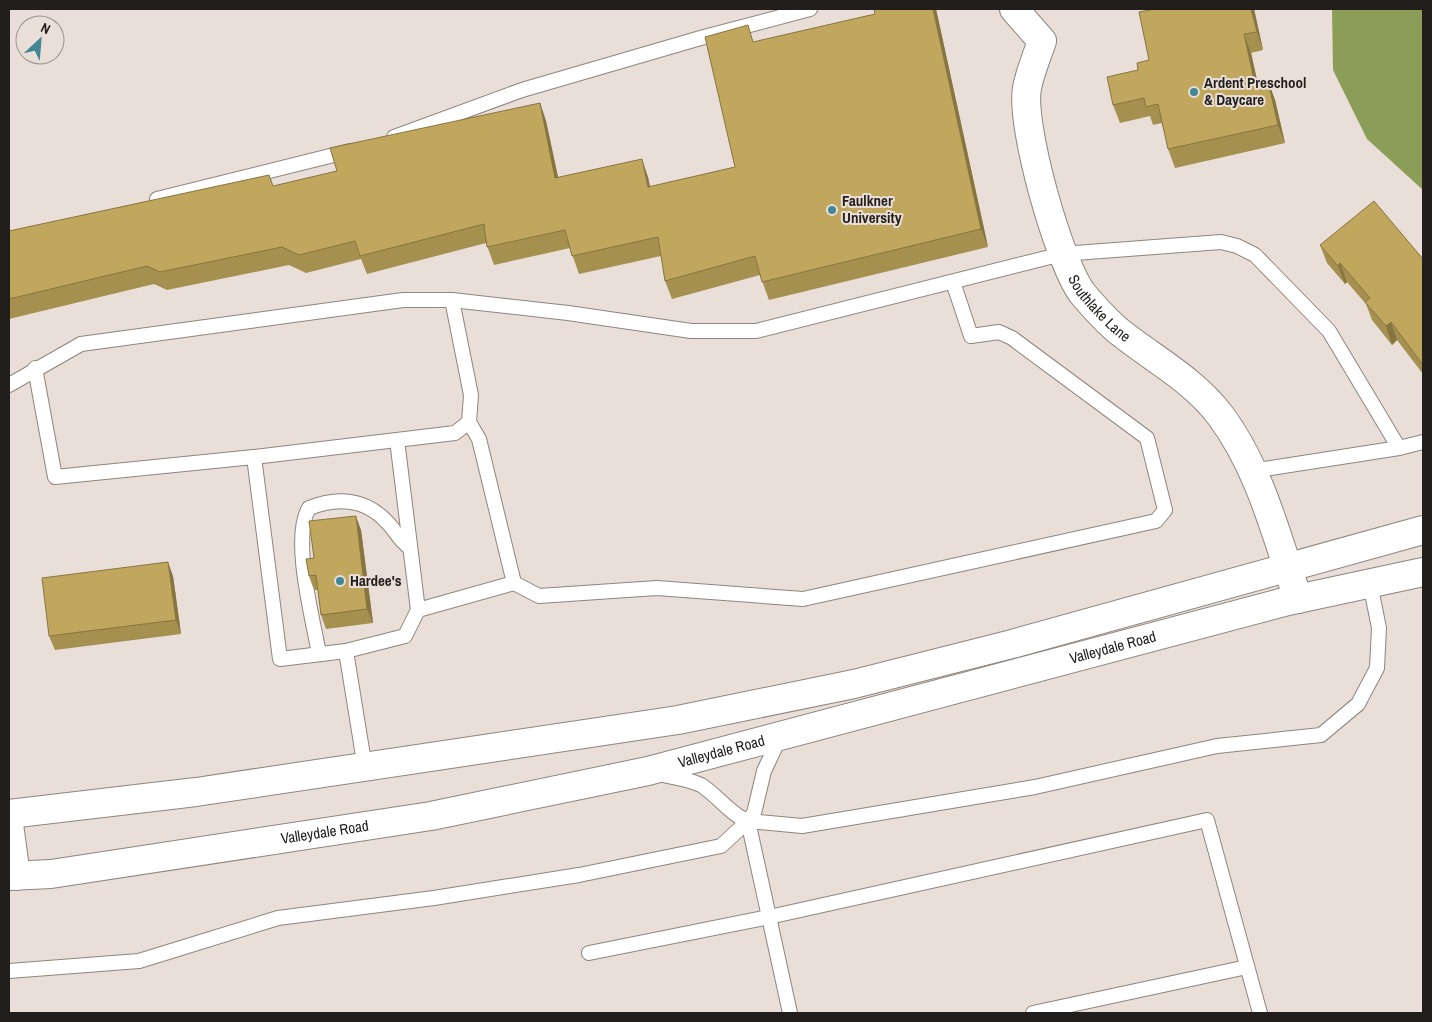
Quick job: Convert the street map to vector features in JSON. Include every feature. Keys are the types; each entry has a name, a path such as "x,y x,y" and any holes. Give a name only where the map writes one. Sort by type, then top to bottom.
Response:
{"main road":[{"name":"Southlake Lane","path":"1014,9 1042,41 1027,89 1029,132 1062,254 1082,293 1115,328 1196,390 1220,415 1251,471 1298,599"},
{"name":"Valleydale Road","path":"9,814 196,792 678,720 854,684 1040,636 1423,530"},
{"name":"Valleydale Road","path":"12,876 51,874 431,816 648,771 1298,599 1423,572"},
{"path":"9,824 12,876"}],"lane":[{"path":"384,140 522,90 704,37 810,9"},
{"path":"144,203 366,147"},
{"path":"9,385 35,368 81,344 403,300 452,300 568,313 692,331 749,331 1062,254 1221,242 1237,246 1255,255 1329,331 1399,448"},
{"path":"418,610 514,583 539,596 658,588 803,599 1156,520 1165,510 1146,438 1012,338 999,332 971,336 953,282"},
{"path":"452,300 471,395 469,422 479,438 514,583"},
{"path":"35,368 55,477 254,457 455,433 469,422"},
{"path":"254,457 280,659 346,651 405,636 418,610 397,440"},
{"path":"1251,471 1399,448 1423,442"},
{"path":"319,654 302,551 302,528 304,516 309,508 336,500 361,504 377,512 389,524 398,538 410,548"},
{"path":"648,771 700,784 725,803 738,818 802,826 1035,787 1217,746 1321,736 1358,704 1377,668 1379,628 1370,583"},
{"path":"346,651 365,768"},
{"path":"9,971 139,961 278,918 434,898 579,875 721,846 754,813 764,771 780,737"},
{"path":"748,820 790,1013"},
{"path":"589,953 769,917 1207,820 1260,1013"},
{"path":"1032,1013 1247,967"}],"shaded area":[{"path":"1332,9 1423,9 1423,190 1367,139 1333,70"}],"building":[{"path":"874,9 933,9 981,229 762,282 755,256 665,281 658,237 572,256 565,230 487,247 484,224 360,256 355,241 299,255 282,247 160,272 147,266 9,299 9,231 269,175 273,186 337,171 330,148 540,103 555,178 642,159 648,187 735,167 705,37 748,25 753,42 875,14"},
{"name":"Ardent Preschool & Daycare","path":"1155,9 1251,9 1257,32 1244,34 1255,84 1268,81 1278,125 1168,149 1158,104 1146,107 1144,98 1113,105 1107,77 1138,70 1137,63 1149,60 1139,12"},
{"path":"1374,201 1423,259 1423,365 1391,322 1386,326 1365,302 1370,298 1340,263 1338,266 1320,245"},
{"name":"Hardee's","path":"356,516 367,609 321,615 316,575 309,576 306,559 314,558 309,521"},
{"path":"168,562 176,620 49,636 42,578"}],"place":[{"name":"Ardent Preschool & Daycare","path":"1194,92"},
{"name":"Faulkner University","path":"832,210"},
{"name":"Hardee's","path":"340,581"}]}
